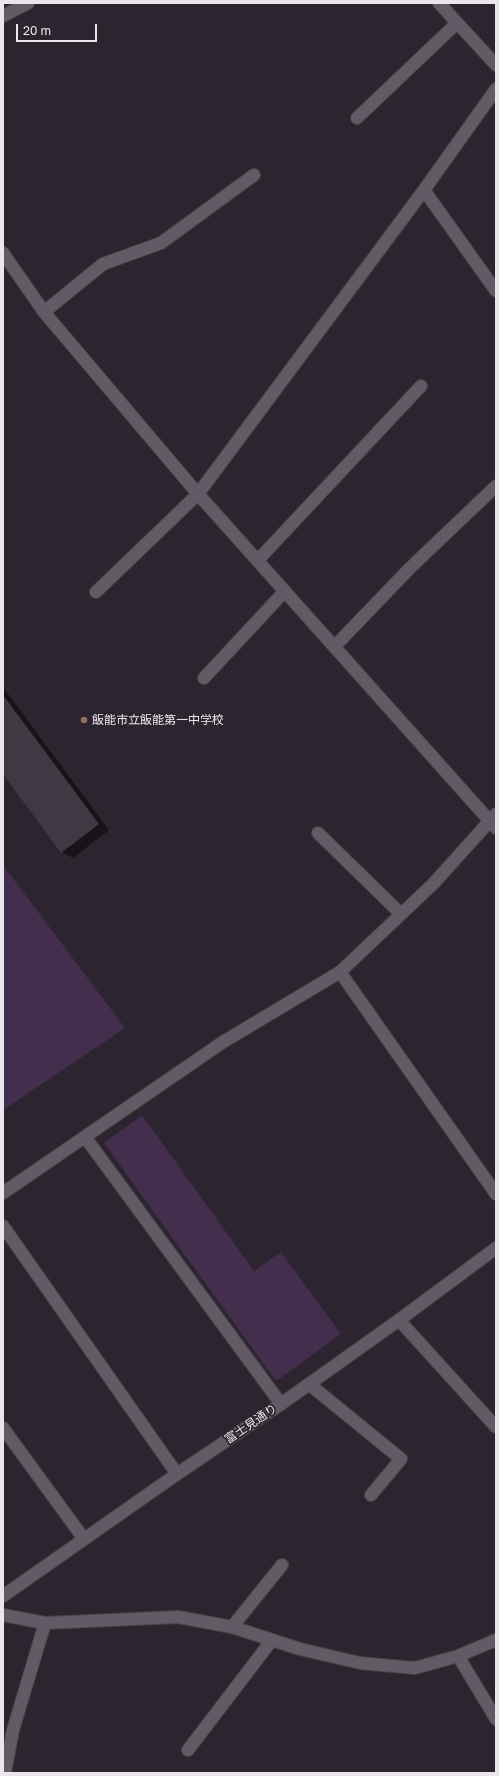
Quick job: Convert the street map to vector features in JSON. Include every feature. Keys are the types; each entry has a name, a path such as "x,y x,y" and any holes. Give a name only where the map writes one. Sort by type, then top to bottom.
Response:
{"street":[{"path":"3,16 28,3"},
{"path":"439,3 496,65"},
{"path":"357,118 457,23"},
{"path":"96,592 198,494 424,190 496,89"},
{"path":"44,312 103,264 161,243 254,175"},
{"path":"424,190 496,291"},
{"path":"3,253 44,312 198,494 494,821 434,883 340,972 223,1042 3,1193"},
{"path":"258,560 421,386"},
{"path":"335,646 410,568 496,486"},
{"path":"204,678 285,591"},
{"path":"318,833 401,914"},
{"path":"340,972 496,1194"},
{"path":"85,1137 281,1404"},
{"path":"3,1226 176,1474"},
{"name":"富士見通り","path":"3,1596 176,1474 281,1404 399,1320 496,1248"},
{"path":"399,1320 496,1427"},
{"path":"309,1384 401,1459 371,1495"},
{"path":"3,1428 84,1539"},
{"path":"232,1626 282,1565"},
{"path":"3,1614 45,1623 178,1617 232,1626 300,1649 360,1663 415,1668 458,1656 496,1640"},
{"path":"5,1773 13,1730 45,1623"},
{"path":"188,1750 272,1640"},
{"path":"458,1656 496,1719"}],"shaded area":[{"path":"3,865 125,1028 3,1110"},
{"path":"142,1115 254,1271 281,1252 341,1334 276,1381 104,1143"}],"building":[{"path":"3,695 99,824 61,853 3,774"}],"place":[{"name":"飯能市立飯能第一中学校","path":"84,720"}]}
